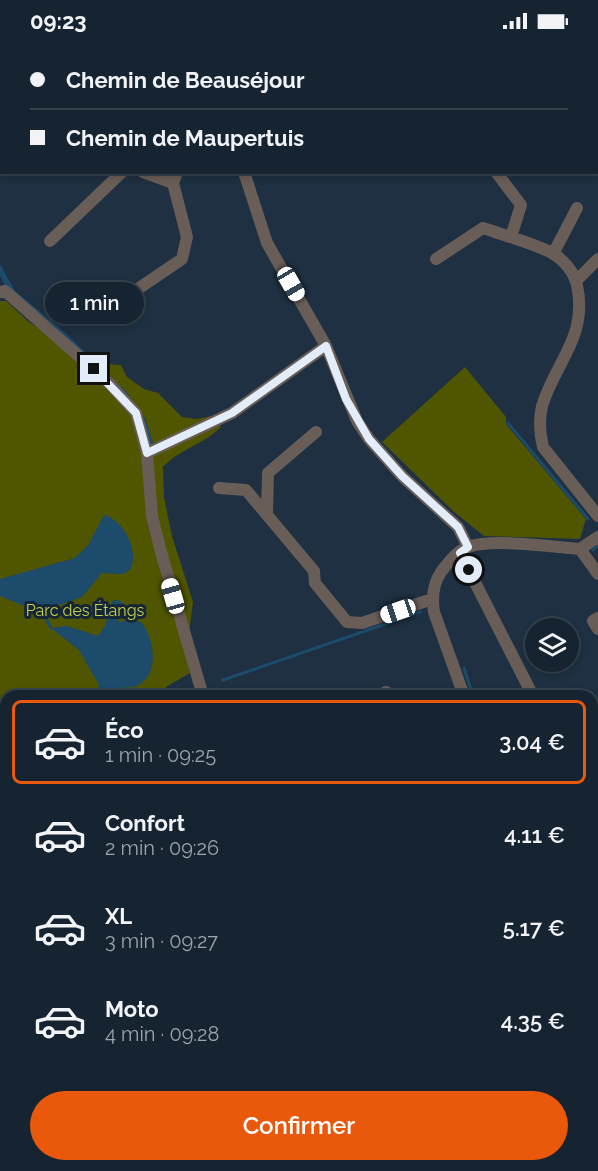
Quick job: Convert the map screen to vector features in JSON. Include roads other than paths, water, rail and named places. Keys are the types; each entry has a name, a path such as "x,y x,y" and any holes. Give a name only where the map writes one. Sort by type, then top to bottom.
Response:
{"street":[{"path":"50,241 120,174"},
{"path":"112,299 126,297 182,259 187,237 175,178 154,174"},
{"path":"245,174 267,243 326,346 346,399 369,439 402,476 458,527 464,550 530,690"},
{"path":"497,174 521,206 511,237"},
{"path":"553,254 577,208"},
{"path":"436,259 483,228 553,254 566,264 576,281 580,316 578,331 542,408 540,437 543,447 598,516"},
{"path":"576,281 598,259"},
{"path":"0,292 5,291 80,357 136,413 151,451 152,516 160,552 201,690"},
{"path":"151,451 232,413 326,346"},
{"path":"267,515 268,473 316,432"},
{"path":"219,488 246,490 314,571 315,583 348,622 362,623 432,599"},
{"path":"462,690 432,599 439,576 449,562 464,550 495,544 580,549 598,537"},
{"path":"580,549 598,574"},
{"path":"598,618 592,621 598,629"}],"water":[{"path":"0,264 15,291 63,331 126,391 145,418 154,446 151,448 140,416 6,289 0,275"},
{"path":"104,515 118,523 128,538 133,555 130,570 123,574 102,573 82,597 42,611 0,596 0,579 75,558 88,545"},
{"path":"113,600 118,600 125,605 118,619 119,623 130,618 142,623 150,639 152,667 143,682 135,687 105,689 100,687 79,650 51,628 67,626 98,636 105,626"}],"waterway":[{"path":"508,423 588,519"},
{"path":"593,550 598,545"},
{"path":"42,611 51,628"},
{"path":"223,680 420,612"},
{"path":"464,668 471,690"}],"park label":[{"name":"Parc des Étangs","path":"85,610"}]}
